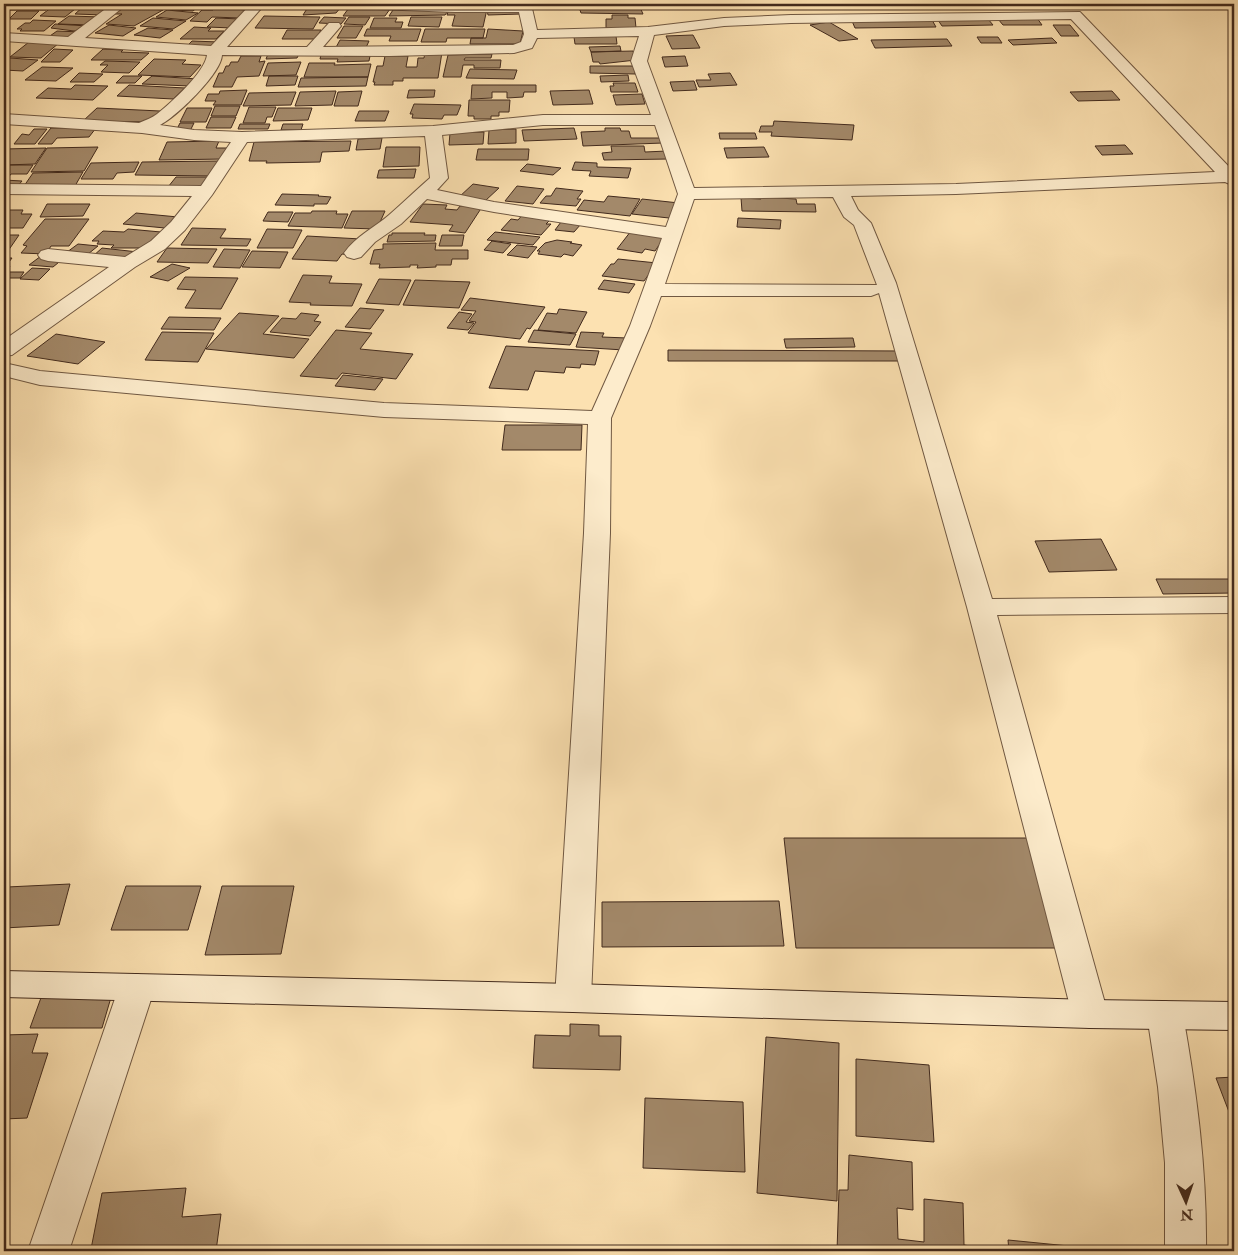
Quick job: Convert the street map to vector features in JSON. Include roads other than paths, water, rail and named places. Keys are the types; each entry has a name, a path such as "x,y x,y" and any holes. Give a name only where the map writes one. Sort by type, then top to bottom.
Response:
{"street":[{"path":"72,41 120,4"},
{"path":"142,128 162,118 194,88 214,62 215,51 258,4"},
{"path":"4,38 215,51 311,52 514,48 527,45 531,34 524,6 455,8 350,4"},
{"path":"531,34 648,31 724,22 1071,9 1232,179"},
{"path":"311,52 334,26"},
{"path":"573,998 598,533 600,418 640,326 687,194 639,61 648,31"},
{"path":"4,119 142,128 194,135 242,137 433,131 543,120 661,120"},
{"path":"354,254 368,238 394,220 433,186 438,178 433,131"},
{"path":"4,350 128,263 146,254 158,245 178,226 206,191 242,137"},
{"path":"687,194 956,189 1232,179"},
{"path":"4,189 206,191"},
{"path":"840,192 850,213 858,217 862,223 886,283 916,381 981,607 1090,1014"},
{"path":"423,194 494,207 673,234"},
{"path":"48,255 128,263"},
{"path":"653,290 871,290"},
{"path":"4,370 40,378 384,410 600,418"},
{"path":"981,607 1234,605"},
{"path":"4,984 573,998 1090,1014 1234,1016"},
{"path":"48,1251 137,987"},
{"path":"1165,1015 1177,1087 1185,1163 1186,1251"}]}
